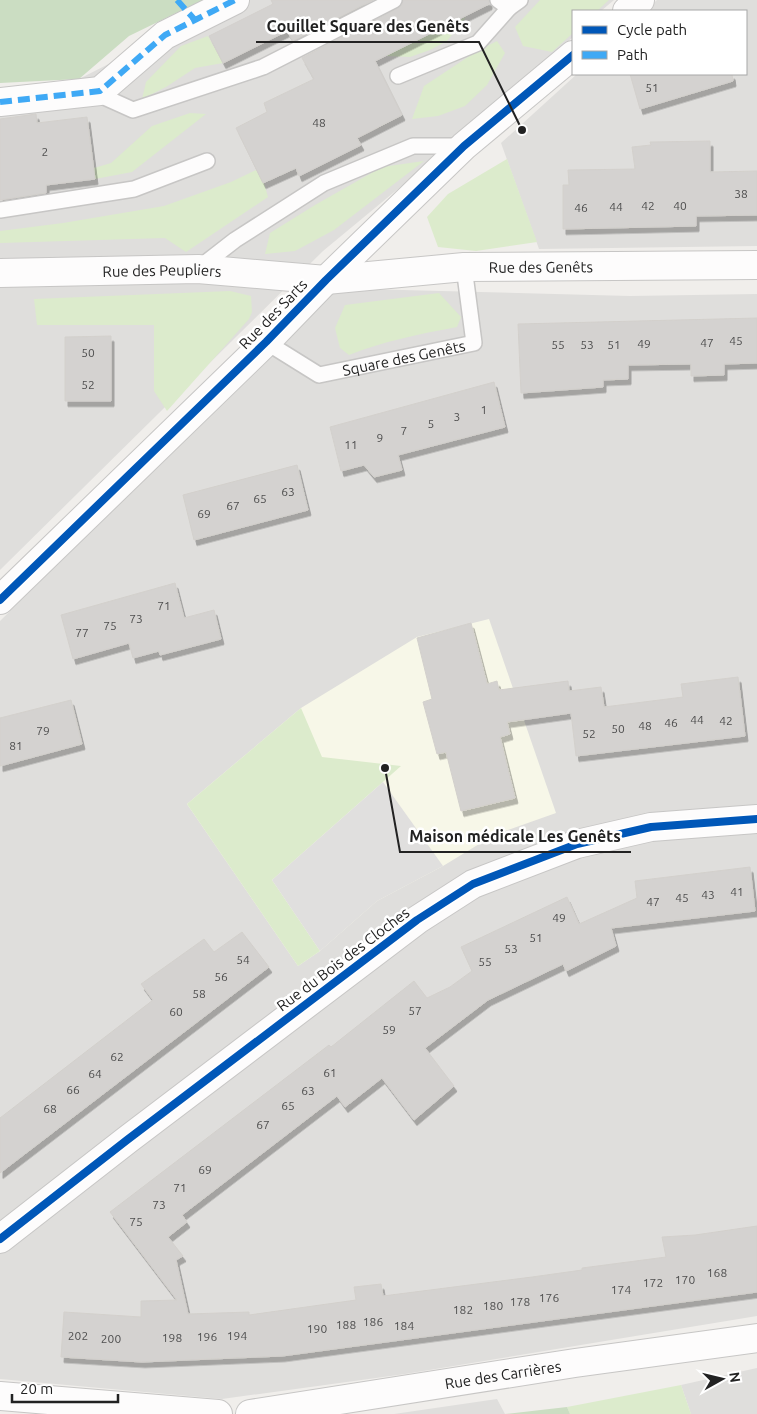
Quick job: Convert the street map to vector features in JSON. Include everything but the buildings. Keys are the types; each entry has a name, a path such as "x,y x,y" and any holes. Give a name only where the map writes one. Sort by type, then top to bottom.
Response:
{"street":[{"path":"0,102 100,91 165,35 235,0"},
{"path":"628,10 640,0"},
{"name":"Rue des Sarts","path":"0,600 266,342 326,280 464,146 572,56"},
{"name":"Rue des Genêts","path":"326,280 464,267 757,265"},
{"name":"Rue des Peupliers","path":"0,273 198,269 326,280"},
{"name":"Rue du Bois des Cloches","path":"0,1239 409,926 473,884 577,844 651,827 757,819"},
{"name":"Rue des Carrières","path":"250,1414 575,1363 757,1338"},
{"path":"0,1396 218,1414"}],"lane":[{"path":"92,91 133,110 264,67 394,0"},
{"path":"398,76 478,43 509,3"},
{"path":"198,269 235,240 324,182 413,146 464,146"},
{"path":"0,210 134,189 207,161"},
{"name":"Square des Genêts","path":"266,342 319,375 474,342 464,267"}],"shaded area":[{"path":"235,0 614,0 602,10 572,10 572,38 480,121 323,251 0,570 0,94 79,79"},
{"path":"657,0 757,0 757,246 539,249 501,143 576,75 747,75 747,10 646,10"},
{"path":"324,288 630,296 757,294 757,1316 405,1374 222,1399 0,1379 0,621 154,469"},
{"path":"489,619 556,813 494,835 443,866 377,901 320,951 298,966 187,804 301,708 417,637"},
{"path":"383,782 443,866 377,901 320,951 272,880"},
{"path":"757,1368 757,1414 691,1414 681,1385"},
{"path":"497,1399 505,1414 394,1414"}],"green space":[{"path":"0,0 203,0 129,36 79,79 0,83"},
{"path":"540,0 609,0 598,10 572,10 572,34 552,52 523,46 515,27"},
{"path":"466,17 447,41 430,50 410,57 386,56"},
{"path":"208,36 223,63 195,68 166,87 142,99 146,82 181,46"},
{"path":"497,41 505,53 487,85 465,106 438,116 412,119 424,86 477,51"},
{"path":"190,113 206,114 132,172 95,179 94,168 111,163 152,126"},
{"path":"507,159 537,242 476,251 438,247 427,217 448,194"},
{"path":"424,161 334,230 295,251 265,254 270,233 315,205 382,167"},
{"path":"256,170 264,183 268,197 186,252 165,238 0,243 0,231 63,223 164,206 231,182"},
{"path":"230,291 251,296 252,312 249,319 167,411 154,391 154,325 37,325 34,299"},
{"path":"439,293 461,317 457,327 389,342 349,355 340,348 335,328 345,305"},
{"path":"301,708 322,757 401,766 272,880 320,951 298,966 187,804"},
{"path":"681,1385 691,1414 570,1414 567,1407"},
{"path":"567,1407 570,1414 505,1414"}],"marked path":[{"path":"177,0 195,20"},
{"path":"0,102 100,91 165,35 235,0"}],"cycle path":[{"path":"0,600 266,342 326,280 464,146 572,56"},
{"path":"0,1239 417,920 473,884 577,844 651,827 757,819"}],"place":[{"name":"Couillet Square des Genêts","path":"522,130"},
{"name":"Maison médicale Les Genêts","path":"385,768"}]}
